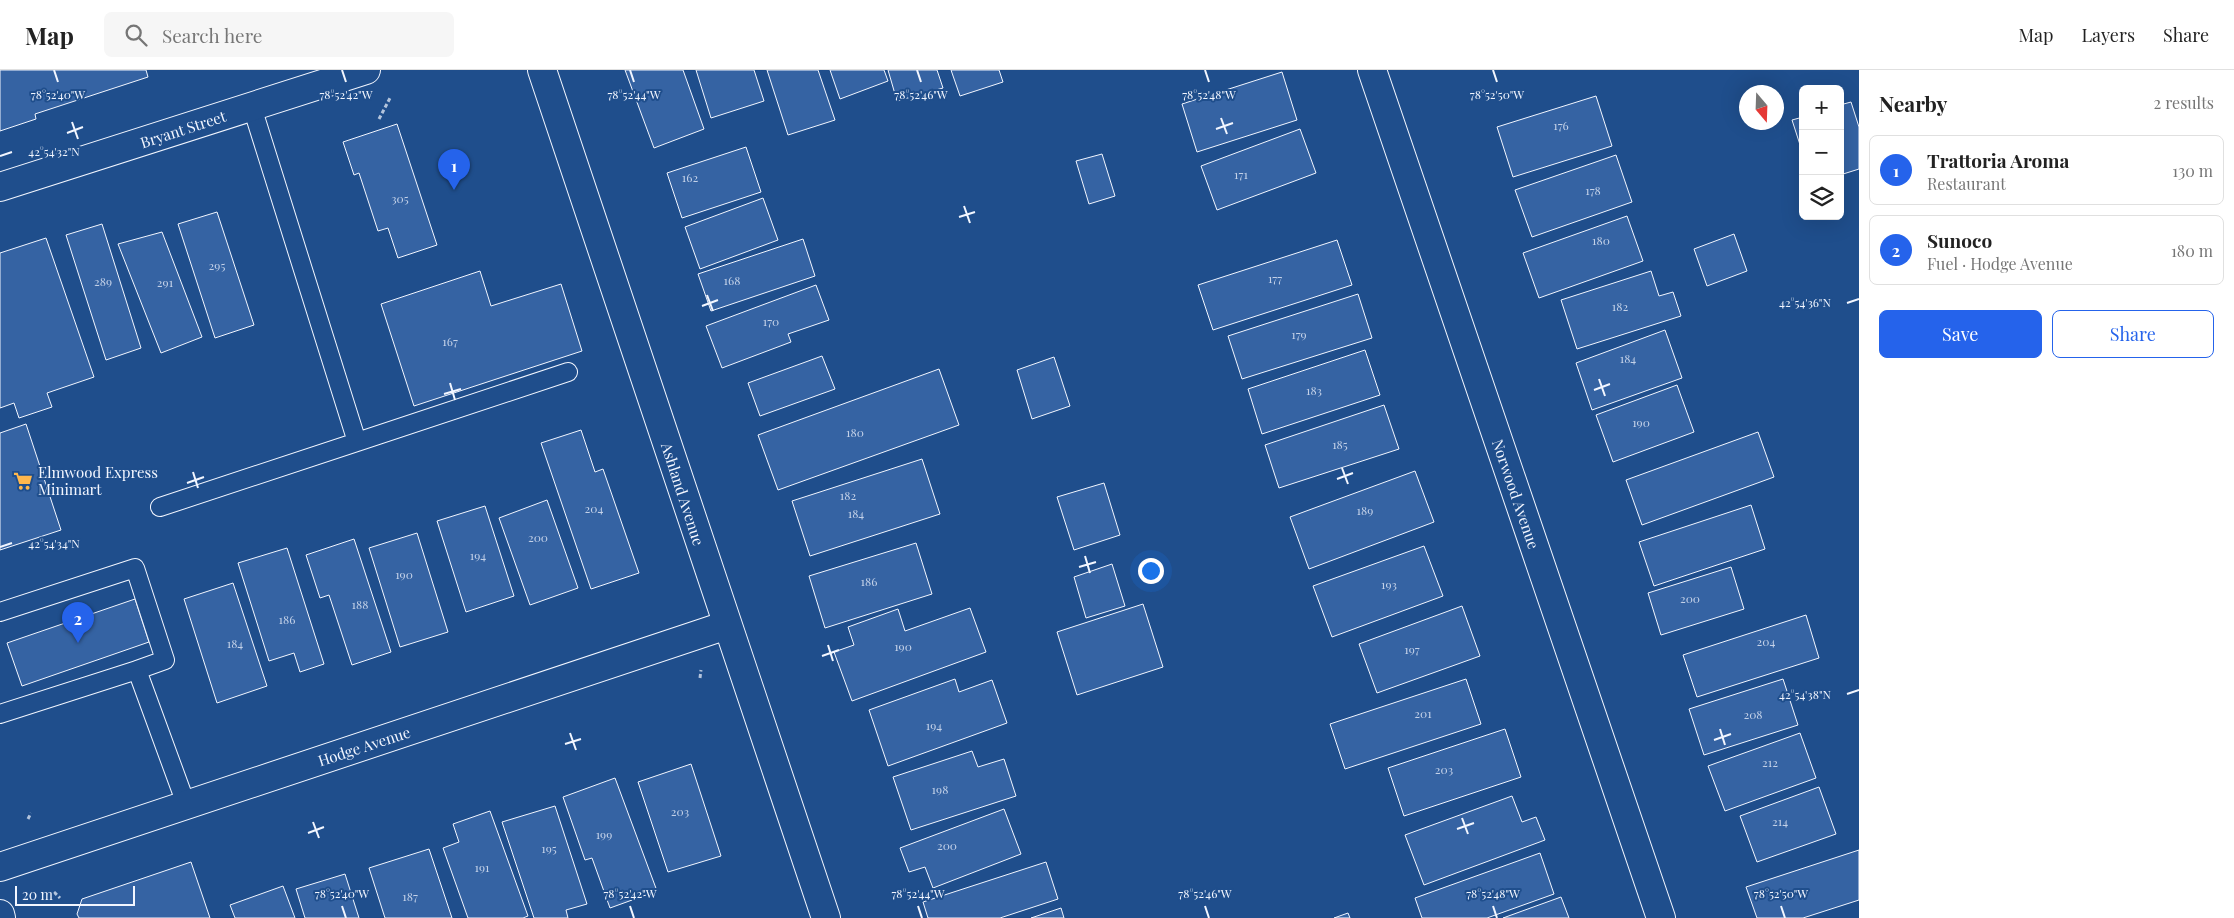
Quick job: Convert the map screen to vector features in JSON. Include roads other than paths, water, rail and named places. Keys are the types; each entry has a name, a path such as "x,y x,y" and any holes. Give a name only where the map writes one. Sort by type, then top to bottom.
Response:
{"street":[{"name":"Bryant Street","path":"0,187 366,70"},
{"name":"Ashland Avenue","path":"542,70 826,918"},
{"name":"Norwood Avenue","path":"1372,70 1661,918"},
{"name":"Hodge Avenue","path":"0,866 727,625"},
{"path":"0,914 1,918"}],"lane":[{"path":"252,107 357,442"},
{"path":"160,507 568,372"},
{"path":"0,612 135,568 165,660 0,714"},
{"path":"137,670 186,804"}],"place":[{"name":"Trattoria Aroma","path":"454,190"},
{"name":"Elmwood Express Minimart","path":"23,481"},
{"name":"Sunoco","path":"78,643"}]}
